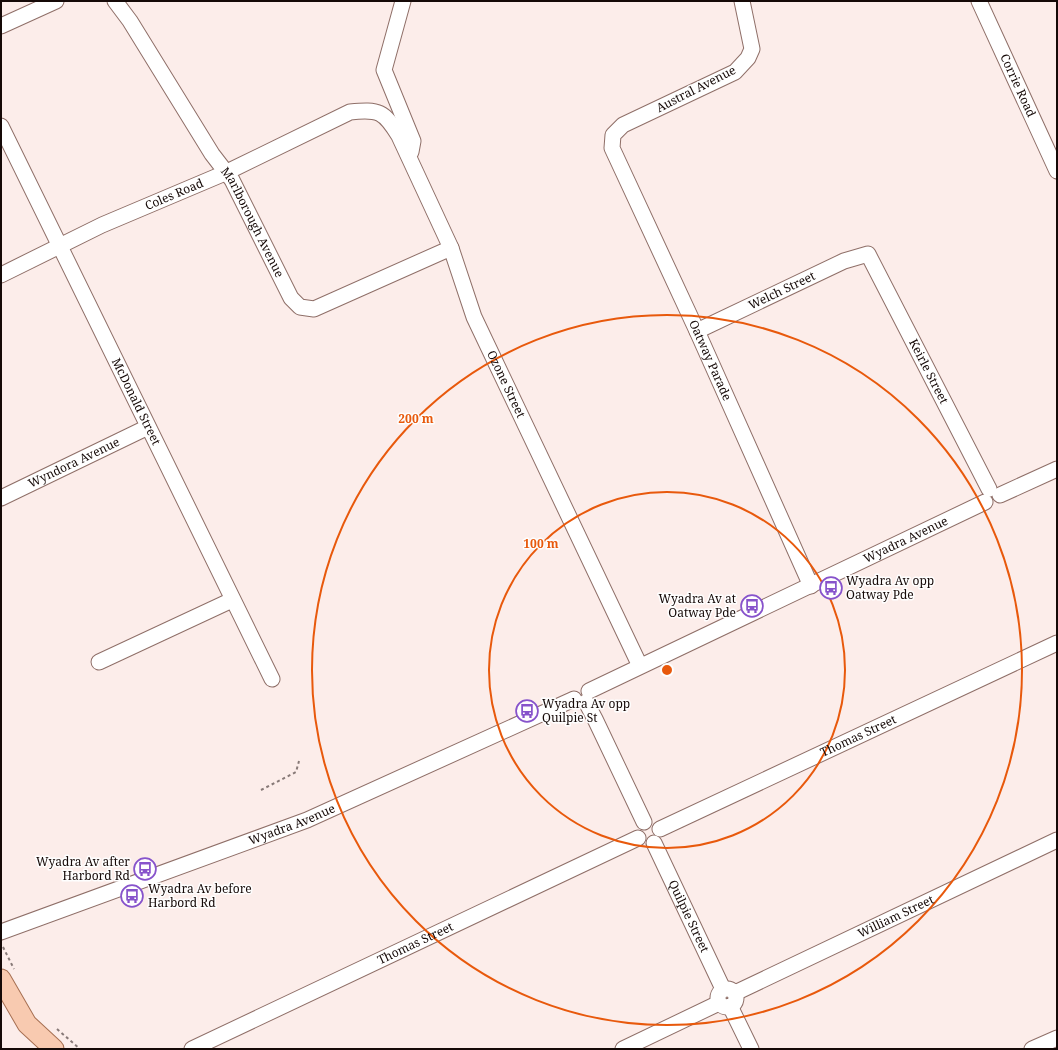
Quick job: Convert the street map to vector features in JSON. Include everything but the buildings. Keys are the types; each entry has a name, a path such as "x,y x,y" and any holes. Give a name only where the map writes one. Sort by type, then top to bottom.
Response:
{"main road":[{"path":"8,975 27,1024 54,1049"}],"street":[{"path":"1,26 56,1"},
{"name":"Marlborough Avenue","path":"115,1 130,21 212,154 232,180 291,298 300,307 314,309 451,248"},
{"path":"403,1 384,70 413,141 410,159"},
{"name":"Austral Avenue","path":"613,135 623,125 735,72 748,58 752,49 751,38 742,1"},
{"name":"Corrie Road","path":"979,1 1057,171"},
{"name":"Coles Road","path":"1,276 102,225 226,173 350,112 370,110"},
{"name":"Ozone Street","path":"370,110 389,118 410,159 451,248 474,317 640,666"},
{"name":"McDonald Street","path":"1,126 61,245 232,600 272,679"},
{"name":"Oatway Parade","path":"613,135 612,148 697,331 811,586"},
{"name":"Welch Street","path":"697,331 844,261 868,254"},
{"name":"Keirle Street","path":"868,254 991,495"},
{"name":"Wyndora Avenue","path":"1,498 148,427"},
{"name":"Wyadra Avenue","path":"1,932 314,817 583,697 640,666 811,586 991,495 1057,469"},
{"path":"99,662 232,600"},
{"name":"Thomas Street","path":"660,829 1057,643"},
{"path":"583,697 644,822"},
{"path":"644,822 655,823 660,829 659,839 654,843 643,843 638,838 638,827 644,822"},
{"name":"Thomas Street","path":"192,1049 638,838"},
{"name":"William Street","path":"623,1049 1057,840"},
{"name":"Quilpie Street","path":"654,843 750,1049"},
{"path":"1032,1049 1057,1038"}],"path":[{"path":"260,790 296,772 299,761"},
{"path":"2,947 8,975"},
{"path":"54,1027 80,1049"}],"place":[{"name":"Wyadra Av opp Oatway Pde","path":"831,588"},
{"name":"Wyadra Av at Oatway Pde","path":"752,606"},
{"name":"Wyadra Av opp Quilpie St","path":"527,711"},
{"name":"Wyadra Av after Harbord Rd","path":"145,869"},
{"name":"Wyadra Av before Harbord Rd","path":"132,896"}]}
